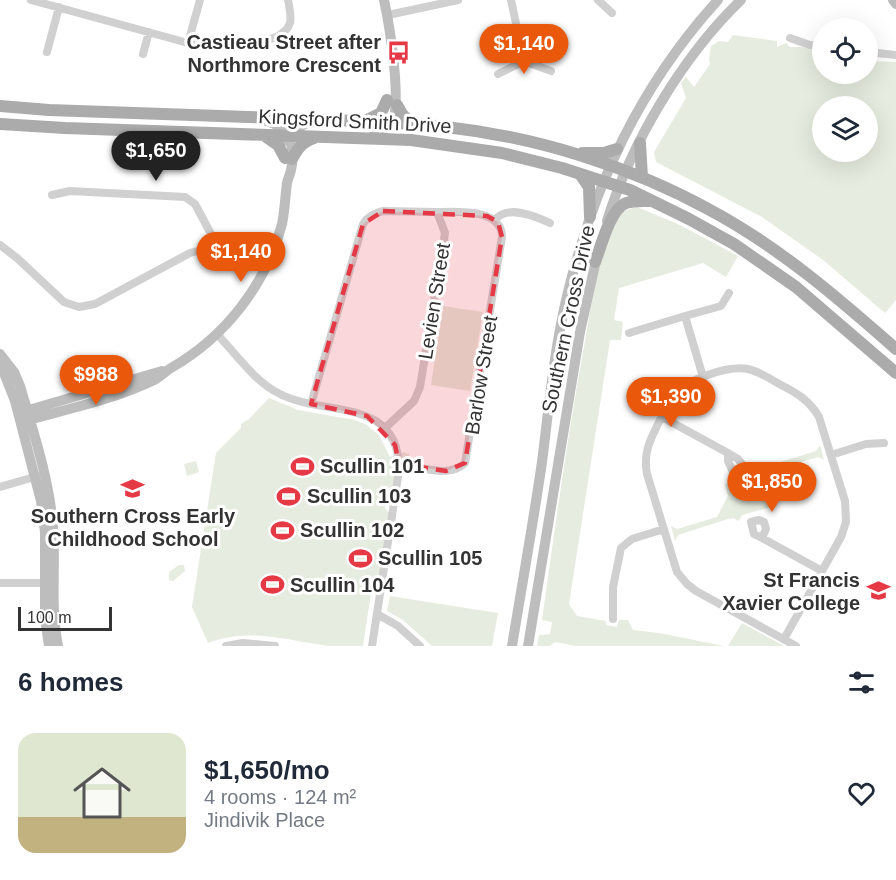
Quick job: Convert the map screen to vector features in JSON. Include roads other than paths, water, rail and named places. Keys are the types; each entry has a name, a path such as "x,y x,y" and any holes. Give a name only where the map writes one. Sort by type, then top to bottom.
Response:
{"main road":[{"path":"384,0 393,38 391,123 397,131 411,140"},
{"name":"Southern Cross Drive","path":"512,646 567,298 590,217 617,149 662,72 678,48 718,0"},
{"name":"Southern Cross Drive","path":"528,646 580,332 606,223 625,171 660,107 684,69 741,0"},
{"path":"893,0 896,4"},
{"path":"363,121 381,113 392,102"},
{"path":"392,102 412,124"},
{"name":"Kingsford Smith Drive","path":"0,106 49,110 412,124 502,136 575,154 642,177 711,210 780,253 816,280 896,349"},
{"path":"24,416 167,371 193,354 217,334 250,295 273,251 285,208 289,158 288,137 282,128 257,117"},
{"path":"288,137 299,127 314,120"},
{"path":"367,139 391,123"},
{"name":"Kingsford Smith Drive","path":"0,124 411,140 502,153 580,174 619,186 652,200 725,239 766,265 812,300 896,373"},
{"path":"265,136 278,145 289,158"},
{"path":"289,158 306,141 315,138"},
{"path":"640,143 642,177"},
{"path":"575,154 604,153 617,149"},
{"path":"580,174 589,187 590,217"},
{"path":"596,262 612,218 618,209 625,203 652,200"},
{"path":"0,354 14,372 53,526 45,618 50,646"},
{"path":"0,363 24,416"},
{"path":"48,583 58,646"}],"street":[{"path":"31,0 209,48 223,48 274,38 285,32 290,23 288,0"},
{"path":"188,43 200,0"},
{"path":"388,15 458,0"},
{"path":"511,0 524,61"},
{"path":"598,0 612,13"},
{"path":"46,52 59,8"},
{"path":"143,54 149,32"},
{"path":"790,38 812,45"},
{"path":"878,53 896,55"},
{"path":"498,74 524,61 551,71"},
{"path":"52,195 70,191 185,197 195,204 219,249"},
{"path":"311,404 363,224 369,216 383,211 460,212 487,216 495,220 499,214 507,212 536,216 550,223"},
{"name":"Levien Street","path":"384,429 414,400 420,387 445,233 437,212"},
{"name":"Barlow Street","path":"399,464 446,471 456,470 465,463 502,237 501,228 495,220"},
{"path":"0,245 64,302 79,307 95,304 190,253 205,249 273,251"},
{"path":"629,333 721,306 729,293"},
{"path":"685,316 703,377"},
{"path":"217,334 268,387 293,400 356,412 377,421 395,445 399,464 372,646"},
{"path":"784,639 841,537 846,522 844,501 831,454 814,408 798,394 758,372 748,369 731,369 703,377 684,386 676,393 647,448 645,463 677,572 687,584 796,646"},
{"path":"662,417 728,453"},
{"path":"831,454 866,444 884,443"},
{"path":"0,487 41,476"},
{"path":"613,619 613,587 621,548 632,539 664,529"},
{"path":"762,538 822,571"},
{"path":"0,583 48,583"},
{"path":"377,614 398,626 420,646"},
{"path":"226,646 243,643 275,646"}],"place":[{"name":"Castieau Street after Northmore Crescent","path":"399,53"},
{"name":"Scullin 101","path":"302,466"},
{"name":"Southern Cross Early Childhood School","path":"133,489"},
{"name":"Scullin 103","path":"289,496"},
{"name":"Scullin 102","path":"282,530"},
{"name":"Scullin 105","path":"360,558"},
{"name":"Scullin 104","path":"272,585"},
{"name":"St Francis Xavier College","path":"878,591"}]}
